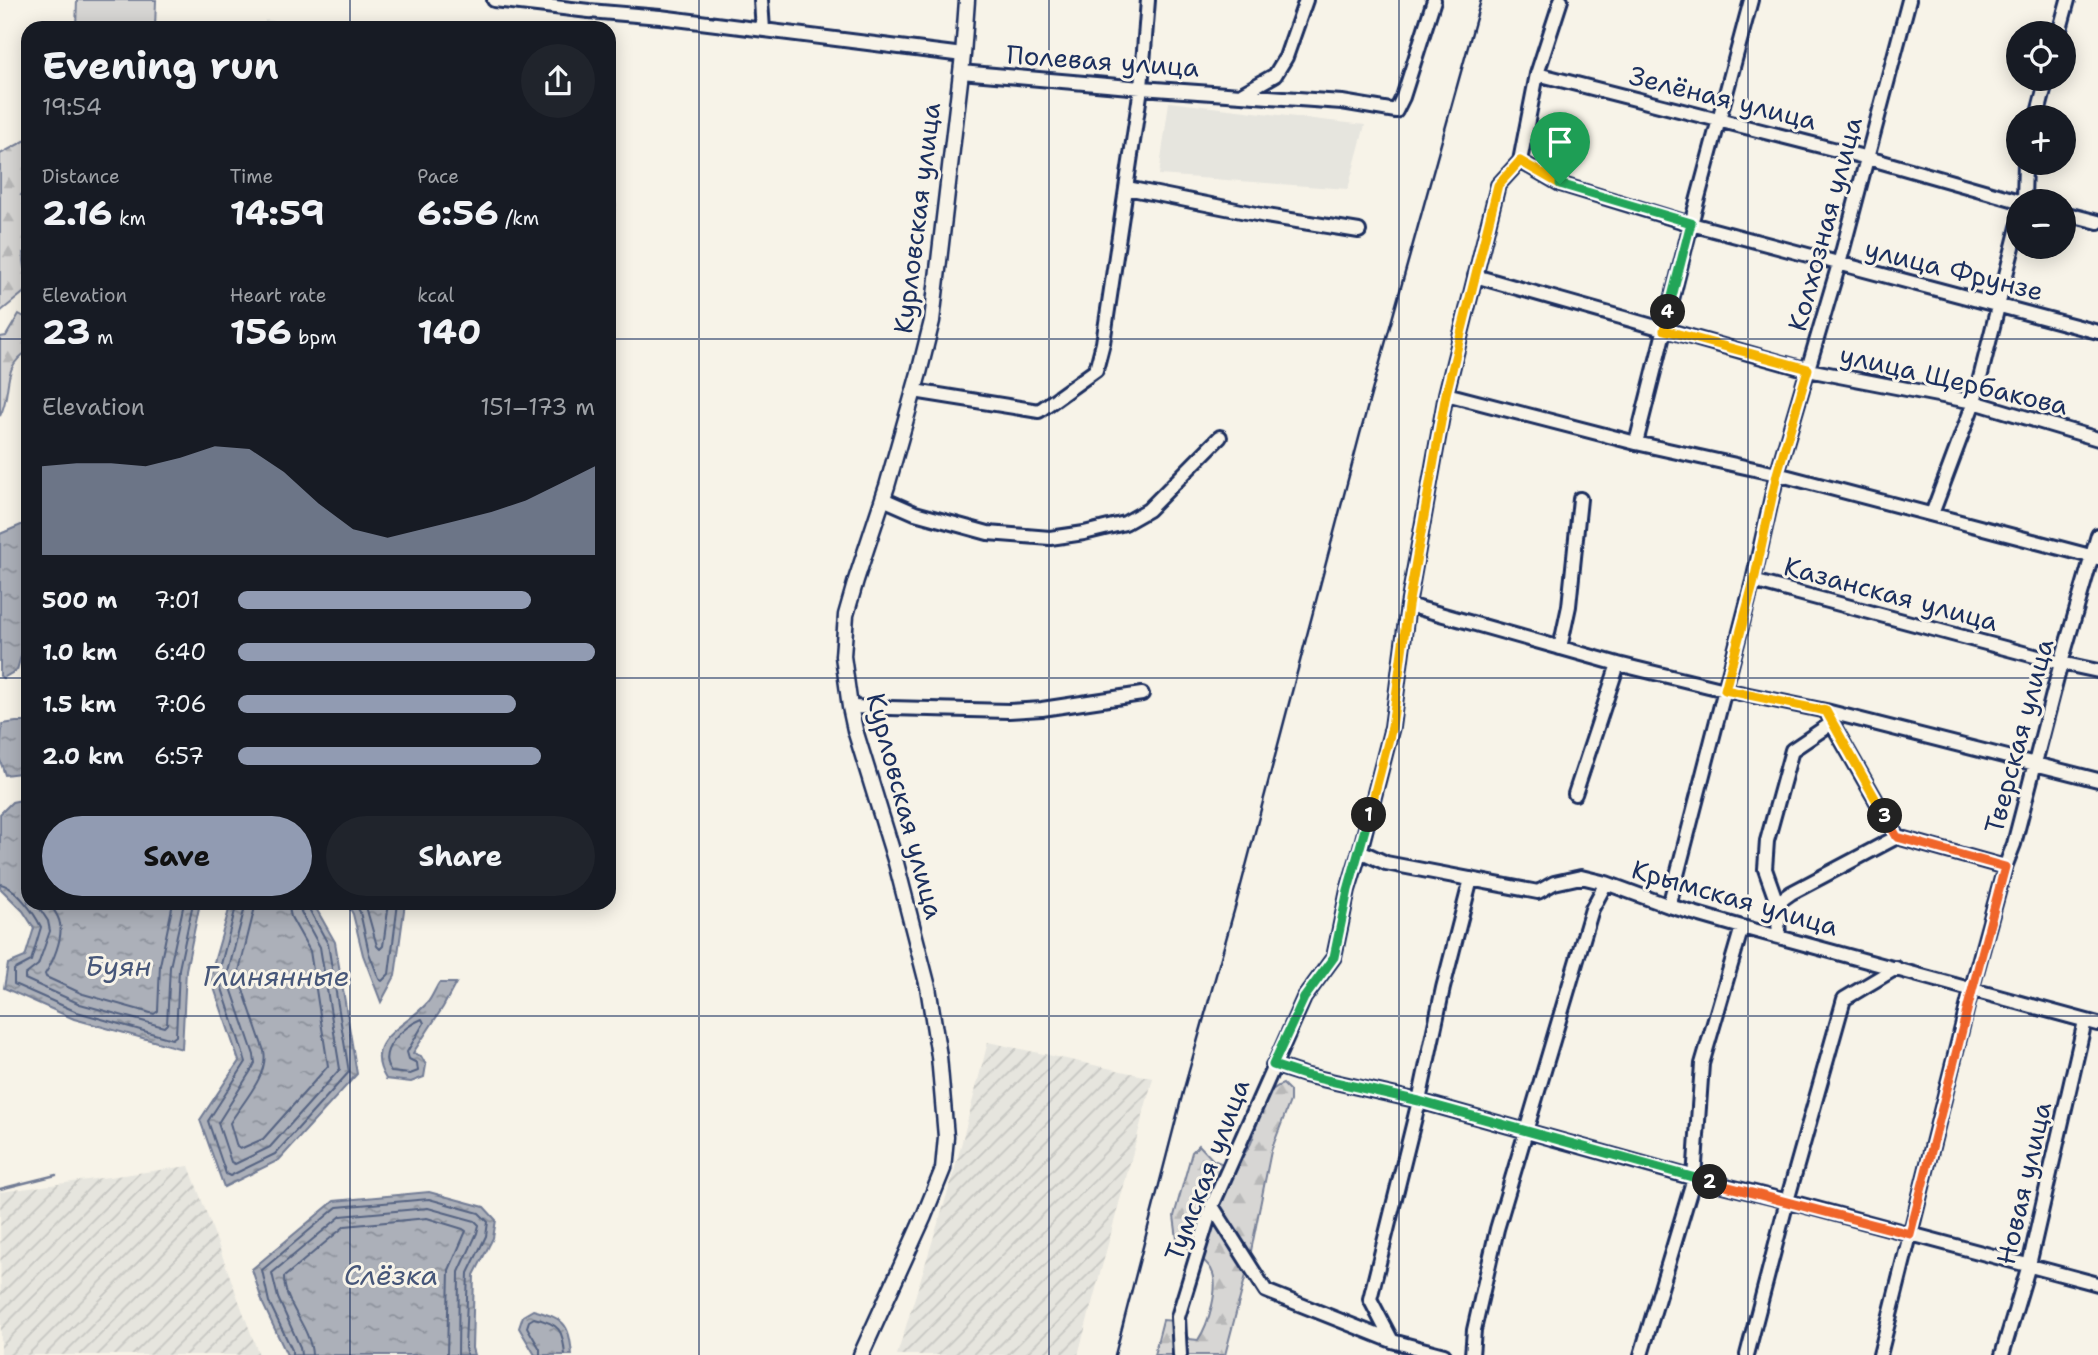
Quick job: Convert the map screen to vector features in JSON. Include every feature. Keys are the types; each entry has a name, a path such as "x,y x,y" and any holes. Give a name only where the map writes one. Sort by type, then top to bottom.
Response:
{"main road":[{"name":"Курловская улица","path":"861,1355 943,1169 946,1137 939,1056 928,987 896,863 850,707 843,656 846,615 883,499 935,306 967,0"}],"street":[{"path":"494,0 589,6 963,55"},
{"path":"761,0 763,30"},
{"path":"914,391 1040,411 1096,370 1104,343 1127,188 1141,88 1148,0"},
{"path":"1242,94 1275,75 1286,57 1306,0"},
{"name":"Полевая улица","path":"961,72 1342,102 1396,111 1434,0"},
{"path":"1520,161 1536,74 1561,0"},
{"path":"1636,443 1751,0"},
{"name":"Колхозная улица","path":"1669,906 1754,581 1777,474 1839,264 1909,0"},
{"path":"2062,21 2068,0"},
{"name":"Зелёная улица","path":"1536,74 1868,158 2006,197"},
{"name":"улица Фрунзе","path":"1520,161 1560,184 1691,223 2098,332"},
{"name":"Тумская улица","path":"1180,1355 1178,1317 1212,1206 1304,998 1334,957 1348,890 1392,727 1408,606 1446,394 1498,185 1520,161"},
{"path":"1127,188 1266,216 1359,231"},
{"path":"2076,216 2098,222"},
{"path":"1932,514 1974,402 2010,259"},
{"name":"улица Щербакова","path":"1475,276 1808,369 1974,402 2098,439"},
{"path":"1446,394 1636,443 1777,474 2095,557"},
{"path":"883,499 915,513 988,533 1050,538 1084,533 1125,523 1148,510 1220,437"},
{"path":"1560,648 1569,606 1580,499"},
{"name":"Тверская улица","path":"1881,1355 1972,991 2036,765 2061,663 2095,557 2098,535"},
{"name":"Казанская улица","path":"1754,581 2098,671"},
{"path":"1408,606 1618,664 2098,780"},
{"path":"1575,794 1618,664"},
{"path":"850,707 1009,711 1042,709 1142,694"},
{"path":"1829,717 1897,837"},
{"path":"1779,937 1777,903 1765,869 1767,841 1792,750 1829,717"},
{"path":"1777,903 1897,837 2005,867"},
{"name":"Крымская улица","path":"1360,851 1386,863 1538,892 1554,883 1581,877 1742,927 2092,1023"},
{"path":"1392,1341 1370,1298 1471,879"},
{"path":"1472,1355 1474,1330 1497,1228 1592,909 1606,883"},
{"path":"1641,1355 1694,1178 1702,1064 1742,927"},
{"path":"1747,1355 1844,999 1896,968"},
{"name":"Новая улица","path":"2002,1355 2029,1265 2092,1023"},
{"path":"1273,1065 1304,1075 1419,1101 1694,1178 2098,1284"},
{"path":"1212,1206 1266,1292 1392,1341 1444,1355"}],"shaded area":[{"path":"1169,102 1365,125 1348,189 1159,175"},
{"path":"988,1042 1153,1078 1078,1355 897,1355 954,1172"},
{"path":"189,1166 259,1355 1,1355 0,1192"}],"green space":[{"path":"77,0 156,0 155,21 76,21"},
{"path":"21,143 21,295 0,312 0,154"},
{"path":"19,314 21,315 21,356 10,372 0,416 0,337 6,336"},
{"path":"1283,1084 1290,1091 1290,1101 1271,1151 1247,1271 1225,1355 1154,1355 1163,1320 1174,1321 1189,1339 1198,1340 1206,1325 1214,1295 1214,1276 1211,1269 1177,1239 1174,1216 1192,1152 1199,1145 1213,1160 1223,1164 1241,1157 1249,1147 1266,1097 1273,1089"}],"water":[{"path":"21,525 21,656 17,670 3,678 0,676 0,534"},
{"path":"21,722 21,773 5,775 0,760 2,724"},
{"name":"Буян","path":"21,800 21,909 0,888 0,814 12,802"},
{"name":"Буян","path":"199,910 186,970 182,1049 74,1019 4,988 8,964 25,957 34,928 23,911"},
{"name":"Глинянные","path":"229,910 317,910 335,942 357,1074 279,1160 224,1187 200,1120 239,1061 210,976"},
{"path":"351,910 404,910 395,976 381,1002 363,955"},
{"path":"439,983 456,983 413,1053 421,1056 426,1065 424,1077 411,1082 386,1079 379,1054 383,1044 428,1002"},
{"name":"Слёзка","path":"429,1192 484,1207 496,1220 493,1238 474,1275 474,1355 287,1355 263,1304 252,1269 334,1201"},
{"path":"533,1310 552,1316 563,1324 569,1335 572,1355 535,1355 519,1328 523,1316"}],"waterway":[{"path":"0,1189 56,1175"}],"railway":[{"path":"1115,1355 1360,434 1481,0"}],"route":[{"path":"1520,161 1560,184 1691,223 1664,330 1808,369 1777,474 1754,581 1725,690 1826,711 1897,837 2005,867 1910,1234 1694,1178 1419,1101 1304,1075 1273,1065 1304,998 1334,957 1348,890 1392,727 1408,606 1446,394 1498,185 1520,161"}]}
